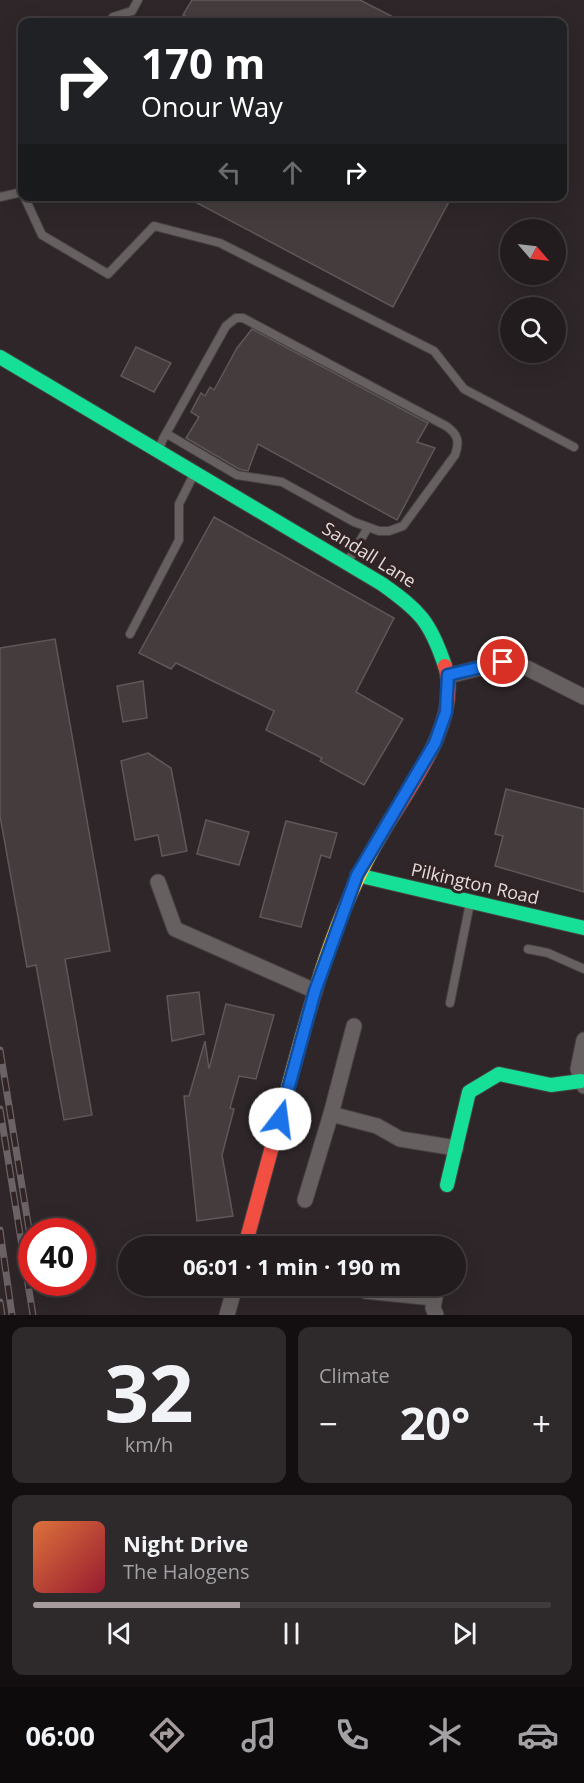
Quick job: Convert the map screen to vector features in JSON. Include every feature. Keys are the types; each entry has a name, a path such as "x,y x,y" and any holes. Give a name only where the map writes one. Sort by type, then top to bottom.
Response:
{"street":[{"name":"Sandall Lane","path":"0,357 347,563 413,606 433,631 448,675 446,712 435,743 357,875 315,991 248,1236"},
{"path":"448,675 503,662 527,668 584,697"},
{"name":"Pilkington Road","path":"357,875 584,928"},
{"path":"158,882 175,929 315,991"},
{"path":"305,1200 354,1026"},
{"path":"447,1185 466,1098 470,1092 493,1076 500,1074 572,1086 582,1083 578,1069 584,1040"},
{"path":"331,1114 377,1126 400,1139 456,1148"},
{"path":"227,1315 232,1296"},
{"path":"436,1296 436,1315"}],"lane":[{"path":"112,18 132,11 138,0"},
{"path":"0,197 18,194"},
{"path":"27,201 42,236 108,274 154,226 220,243 434,351 464,389 574,447"},
{"path":"158,451 167,434 226,327 236,318 251,320 446,426 457,436 458,447 455,455 403,526 389,531 367,529 282,482 237,475 167,434"},
{"path":"130,634 178,540 179,504 194,472"},
{"path":"347,563 367,529"},
{"path":"450,1003 470,902"},
{"path":"528,950 548,953 584,969"}],"building":[{"path":"192,0 360,0 395,18 189,18 183,15"},
{"path":"193,201 449,201 393,307"},
{"path":"252,329 428,423 417,442 435,448 397,520 258,444 248,471 239,469 186,438 199,417 191,412 201,393 205,396 210,387 214,390 237,348"},
{"path":"136,347 171,363 154,392 121,376"},
{"path":"214,517 394,618 356,692 403,719 364,785 320,761 322,758 266,730 274,711 176,663 171,669 139,653"},
{"path":"55,639 110,951 65,959 92,1115 64,1120 36,965 27,967 0,816 0,648"},
{"path":"143,681 147,718 123,722 117,686"},
{"path":"148,753 171,768 187,851 162,856 158,835 135,840 121,761"},
{"path":"506,789 584,809 584,892 495,866 503,836 495,834"},
{"path":"206,820 249,832 239,865 197,854"},
{"path":"286,821 337,833 330,858 321,855 301,927 260,917"},
{"path":"199,992 204,1034 172,1041 167,996"},
{"path":"226,1004 274,1015 256,1079 239,1076 230,1108 234,1109 222,1155 233,1216 197,1221 184,1096 189,1096 205,1041 209,1069"}],"railway":[{"path":"0,1050 27,1218"},
{"path":"0,1109 33,1315"},
{"path":"0,1230 12,1315"},
{"path":"0,1302 2,1315"}],"traffic: fast":[{"path":"0,357 382,584 406,602 422,618 434,638 445,666"},
{"path":"357,875 584,928"},
{"path":"447,1185 469,1092 499,1074 551,1085 581,1081"}],"traffic: slow":[{"path":"273,1143 305,1025 330,946 361,871 381,835"}],"traffic: jam":[{"path":"381,835 430,754 440,731 446,709 448,687 445,666"},
{"path":"248,1236 273,1143"}],"route":[{"path":"280,1119 315,991 357,875 435,743 446,712 448,675 503,662"}]}
